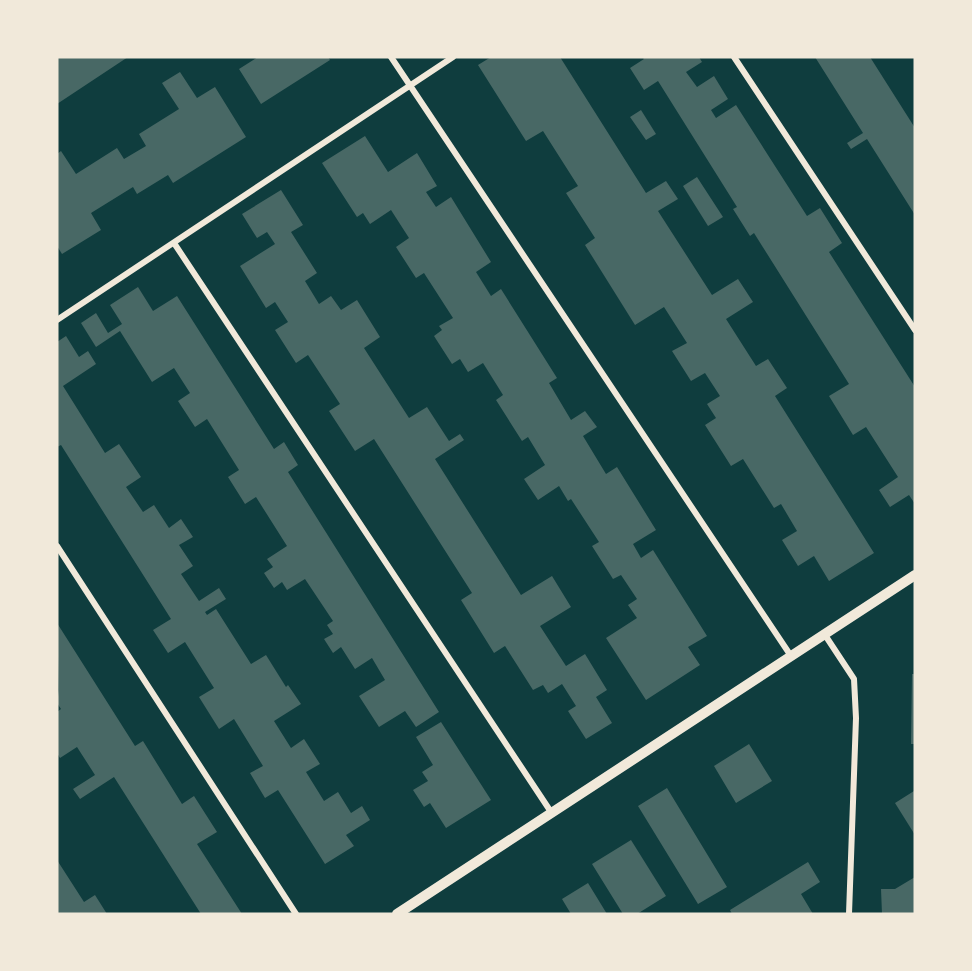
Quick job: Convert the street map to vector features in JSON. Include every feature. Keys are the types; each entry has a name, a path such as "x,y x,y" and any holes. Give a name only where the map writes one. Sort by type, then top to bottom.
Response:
{"street":[{"path":"391,57 791,656"},
{"path":"57,320 453,57"},
{"path":"734,57 915,330"},
{"path":"174,243 551,812"},
{"path":"57,546 296,914"},
{"path":"398,914 915,575"},
{"path":"825,635 854,679 856,718 849,914"}],"building":[{"path":"57,57 128,57 57,104"},
{"path":"258,57 328,57 330,60 261,104 239,69"},
{"path":"491,57 560,57 646,193 666,181 678,199 658,211 712,295 738,279 753,302 726,319 756,366 768,359 787,388 775,396 874,553 829,581 814,556 798,566 782,540 797,531 781,504 774,508 743,459 731,466 705,425 716,418 707,404 720,396 705,373 691,381 672,351 687,343 664,307 635,325 585,245 595,238 566,193 578,186 543,131 526,141 478,65"},
{"path":"642,57 699,57 702,62 686,72 697,87 714,76 728,99 711,110 716,118 736,105 807,216 820,208 842,243 829,252 915,387 915,504 909,495 890,507 879,490 898,477 866,427 853,435 829,396 849,384 754,233 750,236 733,209 737,207 658,81 644,90 630,68 644,59"},
{"path":"815,57 870,57 915,128 915,215 867,139 851,149 847,143 863,133"},
{"path":"180,72 197,98 215,87 246,137 173,183 168,175 137,194 133,187 91,213 101,230 62,254 57,246 57,154 61,151 76,174 117,148 124,159 146,146 139,134 179,109 162,83"},
{"path":"641,110 656,134 646,140 630,117"},
{"path":"365,136 388,172 417,153 437,186 426,192 436,207 451,197 491,262 476,272 491,296 501,289 557,378 549,383 571,420 585,411 597,427 583,436 606,474 617,467 656,530 633,544 641,558 653,550 707,636 688,647 700,665 646,700 606,638 637,618 628,605 637,599 621,575 613,579 592,546 599,542 571,499 568,501 559,486 538,500 524,479 545,465 528,437 522,441 496,400 503,395 483,363 468,372 460,359 452,364 434,336 442,330 439,326 453,318 424,273 416,278 396,247 409,238 391,210 370,224 363,213 357,217 322,163"},
{"path":"697,177 723,217 708,226 683,186"},
{"path":"281,190 303,225 291,232 317,273 305,281 319,304 331,296 341,310 357,300 380,337 364,348 409,418 427,407 449,441 460,434 464,440 435,459 521,595 552,576 571,607 540,626 566,666 585,654 607,690 596,697 612,723 586,739 568,711 576,706 562,684 548,693 543,685 533,690 505,646 494,653 461,600 472,593 374,439 355,451 329,411 340,404 308,355 296,363 275,330 288,322 275,302 266,308 240,266 275,244 267,232 257,238 242,214"},
{"path":"138,287 153,311 177,296 274,449 284,442 298,465 288,472 439,712 416,727 405,711 379,727 359,696 385,680 372,658 355,669 341,647 333,653 324,639 333,634 327,625 333,621 305,579 287,590 282,582 274,588 264,573 273,567 267,559 287,546 256,497 245,504 228,477 239,470 207,419 195,427 178,401 190,393 174,368 152,382 120,331 96,347 81,323 96,313 108,333 122,324 110,305"},
{"path":"66,336 79,357 88,351 96,364 63,386 105,453 119,444 141,477 126,487 143,512 154,505 169,528 181,519 193,537 179,545 193,566 181,574 199,601 219,588 226,599 205,612 207,615 216,609 251,664 266,655 286,687 288,685 301,704 274,721 291,748 304,739 320,764 306,772 324,801 338,792 351,813 362,806 370,820 346,835 354,846 325,864 278,790 265,798 250,773 263,766 234,719 219,729 199,697 214,688 185,642 168,653 153,630 171,619 61,445 57,447 57,342"},
{"path":"57,623 135,746 143,741 182,804 194,796 217,832 197,844 242,914 201,914 114,777 80,799 73,789 95,775 77,747 60,758 57,753 57,712 61,709 57,703 59,690"},
{"path":"912,674 915,674 915,744 911,744"},
{"path":"441,722 491,800 446,828 430,803 424,807 413,790 428,781 422,772 433,765 416,737"},
{"path":"749,744 772,781 736,803 714,766"},
{"path":"667,788 727,887 698,904 638,806"},
{"path":"914,791 915,793 915,835 895,803"},
{"path":"631,840 666,896 637,914 623,914 592,864"},
{"path":"57,860 84,902 95,895 107,914 57,914"},
{"path":"808,862 820,882 801,894 813,914 732,914 730,910"},
{"path":"915,877 915,914 882,914 881,889 895,889"},
{"path":"588,883 607,914 571,914 562,899"}]}
